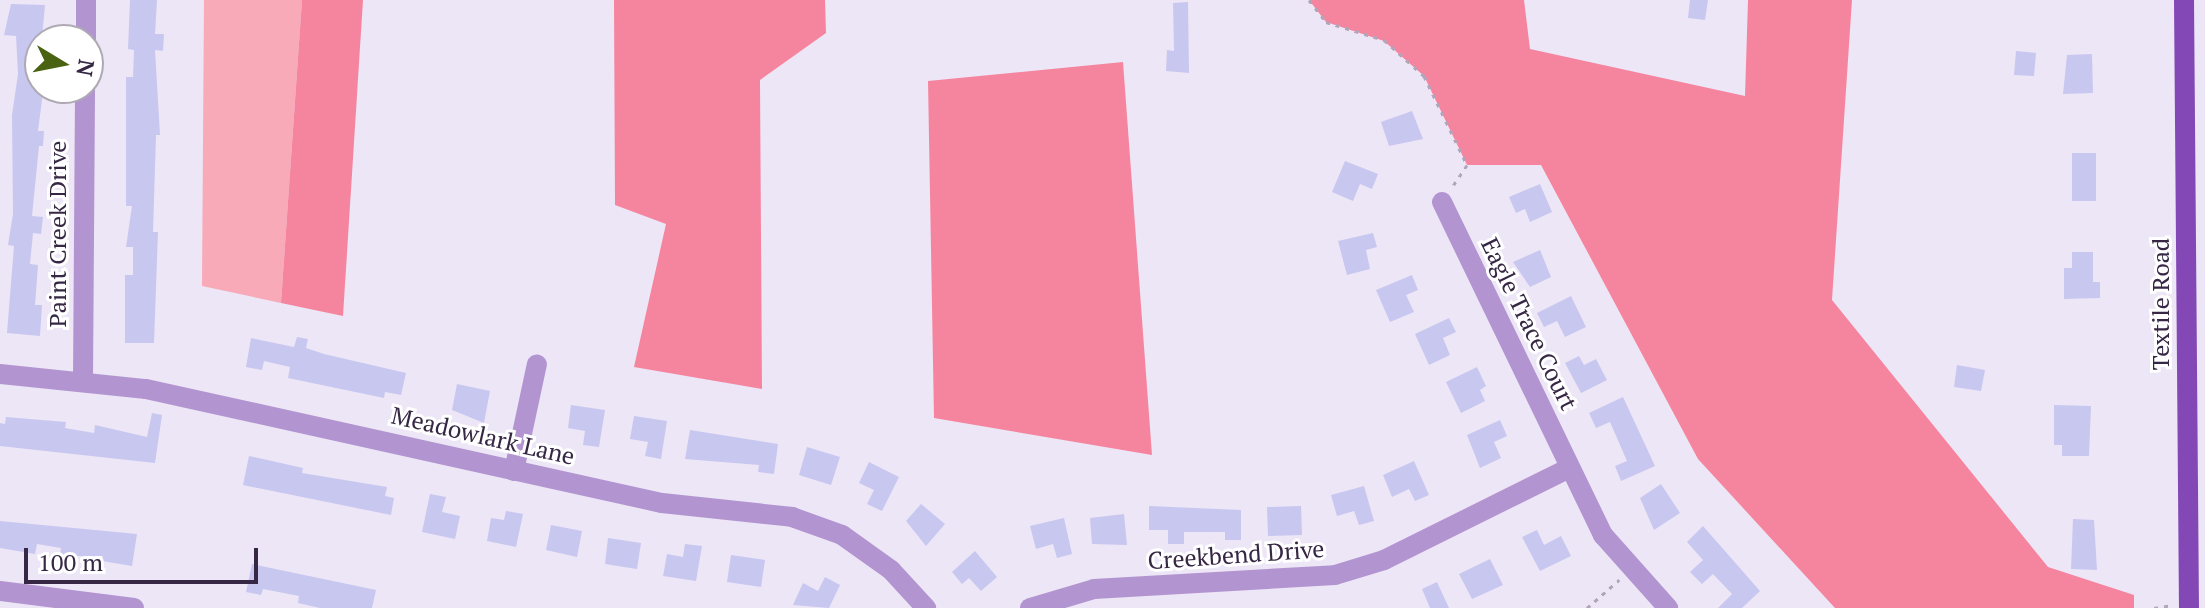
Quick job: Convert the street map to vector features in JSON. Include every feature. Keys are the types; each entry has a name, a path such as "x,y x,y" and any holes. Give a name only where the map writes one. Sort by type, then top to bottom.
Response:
{"main road":[{"name":"Textile Road","path":"2184,0 2189,608"}],"street":[{"path":"86,0 86,24"},
{"name":"Paint Creek Drive","path":"83,380 85,104"},
{"name":"Eagle Trace Court","path":"1442,202 1603,535 1668,608"},
{"path":"514,471 537,364"},
{"name":"Meadowlark Lane","path":"0,374 83,380 162,392 662,503 792,517 842,535 891,570 926,608"},
{"name":"Creekbend Drive","path":"1030,608 1094,589 1335,575 1384,560 1569,468"},
{"path":"5,597 134,608"}],"path":[{"path":"1309,0 1326,22 1384,40 1424,76 1467,165 1442,202"},
{"path":"1587,608 1631,569"}],"shaded area":[{"path":"204,0 302,0 281,303 202,286"},
{"path":"302,0 363,0 343,316 281,303"},
{"path":"614,0 825,0 826,33 760,80 762,389 634,367 666,224 615,205"},
{"path":"1309,0 1524,0 1530,49 1745,96 1748,0 1852,0 1832,300 2048,567 2134,595 2134,608 1835,608 1698,459 1541,165 1467,165 1424,76 1384,41 1326,22"},
{"path":"1123,62 1152,455 934,418 928,81"}],"building":[{"path":"130,0 157,0 155,34 164,34 163,51 155,50 160,135 156,135 153,232 158,232 154,343 125,343 125,275 133,275 133,247 126,247 132,206 126,206 126,77 133,77 134,50 128,49"},
{"path":"1690,0 1708,0 1705,20 1688,18"},
{"path":"1188,2 1189,73 1166,71 1167,50 1174,51 1173,3"},
{"path":"11,4 45,5 43,24 24,24 24,104 41,104 38,131 44,131 43,146 39,146 32,216 43,217 41,234 33,233 30,264 38,265 35,305 42,305 40,336 7,333 14,246 8,245 13,214 12,115 18,74 16,36 4,35"},
{"path":"2016,51 2036,53 2034,76 2014,75"},
{"path":"2092,54 2093,93 2063,94 2067,55"},
{"path":"1412,111 1423,139 1389,146 1381,122"},
{"path":"2072,153 2096,153 2096,201 2072,201"},
{"path":"1345,161 1378,174 1372,189 1360,184 1353,201 1332,192"},
{"path":"1540,184 1552,212 1530,222 1525,209 1516,213 1509,197"},
{"path":"1373,233 1377,247 1366,250 1370,269 1347,275 1338,241"},
{"path":"1540,250 1551,277 1530,287 1513,262"},
{"path":"2072,252 2093,252 2093,282 2100,282 2100,298 2064,299 2064,268 2072,268"},
{"path":"1412,275 1418,290 1406,295 1414,312 1390,322 1376,290"},
{"path":"1571,296 1586,327 1565,337 1557,321 1544,327 1537,313"},
{"path":"1449,318 1456,332 1443,338 1450,355 1429,365 1415,334"},
{"path":"297,337 308,339 306,348 324,354 406,373 401,395 385,392 384,398 288,378 290,367 264,361 262,370 246,367 251,338 294,347"},
{"path":"1579,356 1584,365 1596,359 1607,380 1581,393 1565,363"},
{"path":"1957,365 1985,370 1981,391 1954,387"},
{"path":"1477,367 1486,386 1480,390 1485,401 1461,413 1446,382"},
{"path":"457,384 490,391 484,423 452,410"},
{"path":"1623,397 1655,466 1621,481 1615,466 1627,461 1610,422 1596,428 1589,413"},
{"path":"571,405 605,410 599,447 583,445 585,431 568,428"},
{"path":"2054,405 2091,406 2089,456 2062,456 2062,445 2054,445"},
{"path":"152,413 162,415 155,463 0,446 0,423 5,424 6,417 66,422 65,428 94,433 95,425 147,437"},
{"path":"634,416 667,421 661,459 645,456 648,442 630,439"},
{"path":"1500,420 1507,436 1494,442 1501,458 1480,468 1467,435"},
{"path":"690,430 778,444 774,474 758,472 759,465 685,459"},
{"path":"807,447 840,457 831,485 799,475"},
{"path":"249,456 303,468 302,473 387,487 385,496 394,498 391,515 243,485"},
{"path":"1414,461 1429,495 1415,501 1409,489 1392,497 1383,475"},
{"path":"869,462 899,477 882,511 867,504 874,490 859,483"},
{"path":"1661,484 1680,513 1654,530 1640,498"},
{"path":"1364,486 1374,521 1359,525 1354,511 1337,516 1331,495"},
{"path":"430,494 446,497 442,512 460,516 455,539 422,532"},
{"path":"921,504 945,524 926,546 906,521"},
{"path":"1149,506 1241,510 1241,540 1225,540 1225,532 1184,532 1184,544 1168,544 1168,530 1149,530"},
{"path":"1301,506 1302,535 1268,536 1267,507"},
{"path":"506,511 523,514 516,547 487,541 491,518 504,520"},
{"path":"1124,514 1127,545 1092,544 1090,518"},
{"path":"1064,518 1072,554 1057,558 1053,544 1036,549 1030,526"},
{"path":"2073,519 2094,520 2097,570 2071,569"},
{"path":"0,521 137,534 132,566 102,561 103,556 60,556 61,548 37,544 35,554 0,548"},
{"path":"551,525 582,531 577,557 546,550"},
{"path":"1703,526 1760,591 1742,608 1718,608 1732,594 1713,574 1702,584 1690,572 1703,560 1687,542"},
{"path":"1537,530 1544,545 1561,536 1571,556 1540,571 1522,537"},
{"path":"608,538 641,543 637,569 605,564"},
{"path":"685,544 702,546 696,581 663,576 667,554 683,557"},
{"path":"975,551 997,577 981,591 969,578 962,584 952,572"},
{"path":"731,555 765,560 761,587 727,582"},
{"path":"1490,559 1503,585 1472,599 1459,574"},
{"path":"252,564 376,590 372,608 320,608 298,603 299,596 263,589 261,595 246,592"},
{"path":"825,577 840,585 829,608 793,605 803,583 818,591"},
{"path":"1437,582 1449,608 1430,608 1422,589"}]}
